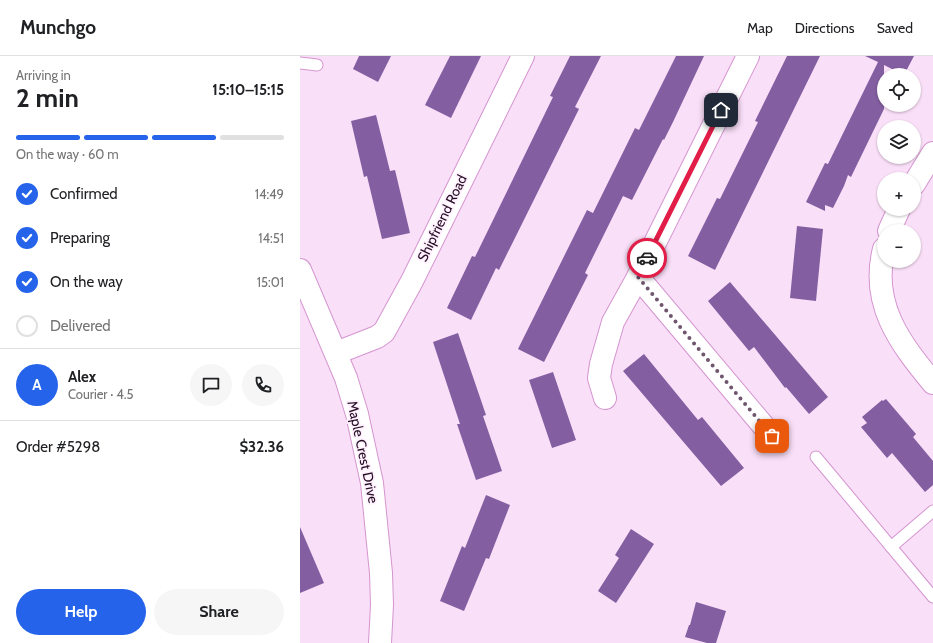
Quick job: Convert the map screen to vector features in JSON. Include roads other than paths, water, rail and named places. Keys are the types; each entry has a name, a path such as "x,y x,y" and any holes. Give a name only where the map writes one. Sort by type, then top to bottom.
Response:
{"street":[{"name":"Shipfriend Road","path":"336,353 377,337 384,332 412,281 523,56"},
{"path":"605,398 599,378 601,364 613,322 638,277 748,56"},
{"path":"921,173 933,154"},
{"path":"881,268 881,287 884,307 899,337 913,359 933,383"},
{"name":"Maple Crest Drive","path":"300,270 346,378 357,414 372,483 381,573 382,612 380,643"},
{"path":"638,277 772,436"}],"lane":[{"path":"300,63 317,65"},
{"path":"816,457 933,597"},
{"path":"891,547 933,511"}]}
